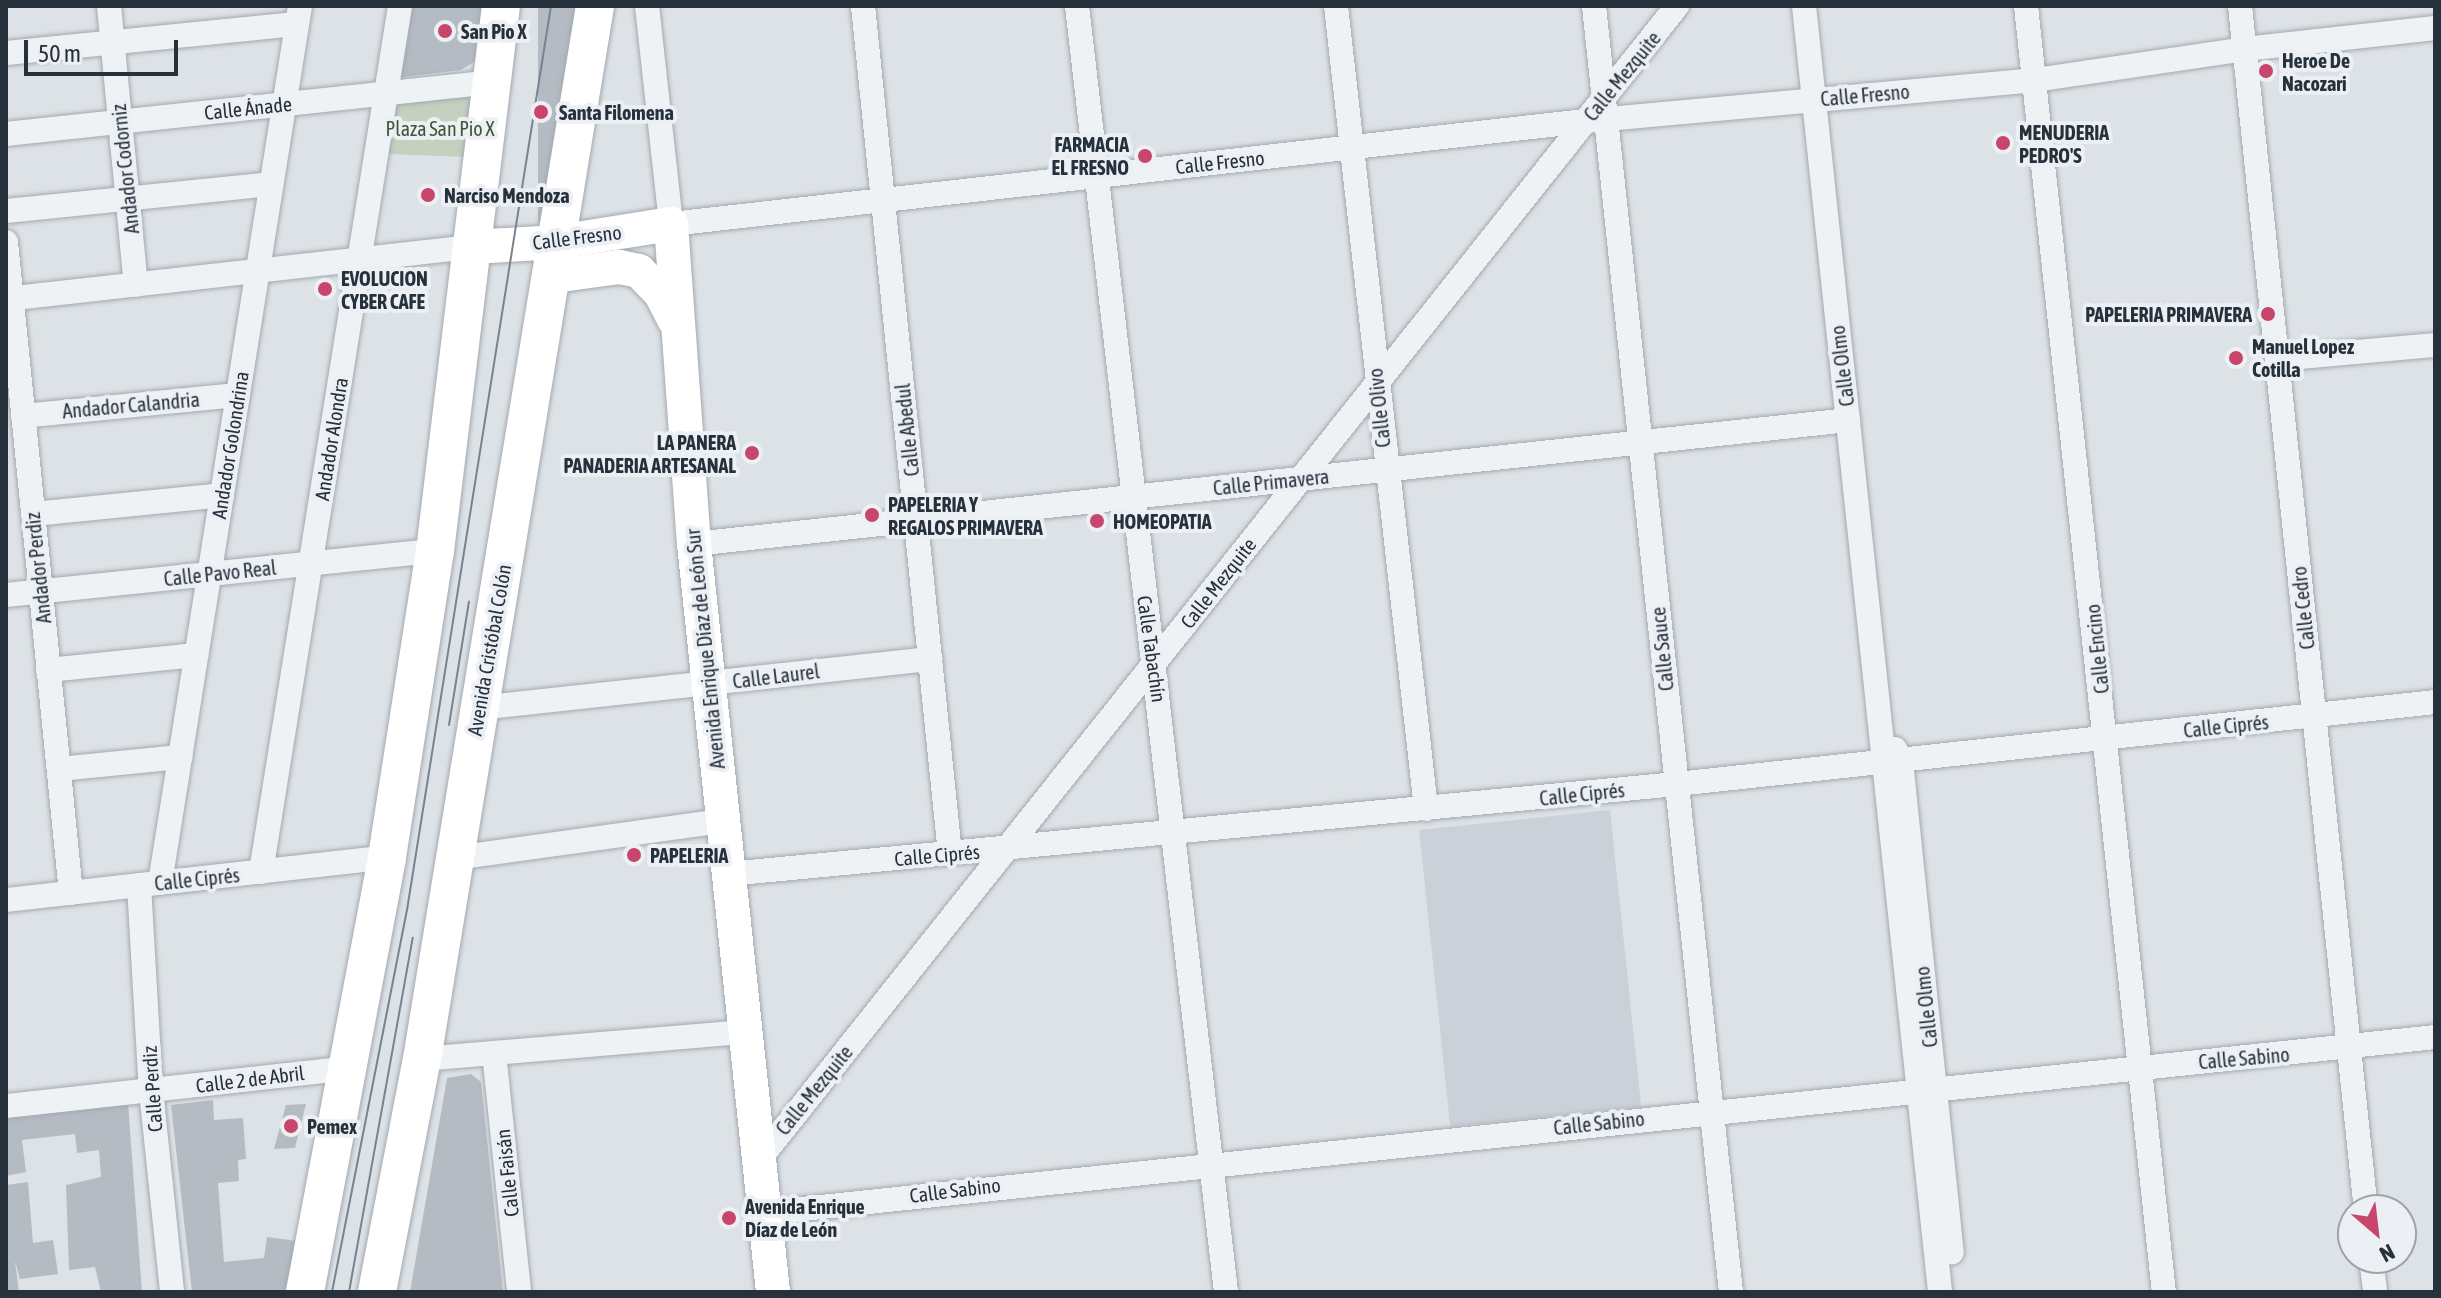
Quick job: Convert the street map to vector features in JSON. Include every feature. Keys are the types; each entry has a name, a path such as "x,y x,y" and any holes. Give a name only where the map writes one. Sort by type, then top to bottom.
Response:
{"main road":[{"path":"305,1292 350,1068 435,551 501,6"},
{"name":"Avenida Cristóbal Colón","path":"377,1292 422,1059 556,259 595,6"},
{"name":"Calle Fresno","path":"471,247 556,259 671,224"},
{"name":"Avenida Enrique Díaz de León Sur","path":"671,224 694,544 773,1292"},
{"path":"556,259 639,271 661,294 678,331"}],"street":[{"name":"Andador Codorniz","path":"109,6 136,285"},
{"name":"Andador Alondra","path":"261,872 400,6"},
{"name":"Avenida Enrique Díaz de León Sur","path":"647,6 671,224"},
{"name":"Calle Abedul","path":"863,6 950,853"},
{"name":"Calle Tabachín","path":"1077,6 1131,498 1176,832 1215,1164 1226,1292"},
{"name":"Calle Olivo","path":"1336,6 1385,470 1426,809"},
{"name":"Calle Sauce","path":"1594,6 1598,113 1640,444 1731,1292"},
{"name":"Calle Mezquite","path":"759,1160 1300,479 1598,113 1677,6"},
{"name":"Calle Olmo","path":"1804,6 1848,420 1884,725 1892,762 1926,1087 1940,1292"},
{"name":"Calle Encino","path":"2026,6 2107,740 2136,1068 2164,1292"},
{"name":"Calle Cedro","path":"2240,6 2364,1194"},
{"path":"6,53 112,42 298,15"},
{"name":"Andador Golondrina","path":"150,884 180,757 298,15"},
{"name":"Calle Fresno","path":"671,224 1350,148 1598,113 2035,80 2245,49 2435,28"},
{"name":"Calle Ánade","path":"6,134 491,82"},
{"path":"6,211 271,184"},
{"name":"Andador Perdiz","path":"6,242 9,298 71,893"},
{"name":"Calle Fresno","path":"9,298 471,247"},
{"path":"2278,359 2435,345"},
{"name":"Andador Calandria","path":"23,416 238,395"},
{"name":"Calle Primavera","path":"694,544 916,523 1848,420"},
{"path":"33,514 222,495"},
{"name":"Calle Pavo Real","path":"6,595 435,551"},
{"path":"48,670 196,655"},
{"name":"Calle Laurel","path":"479,708 930,659"},
{"name":"Calle Ciprés","path":"728,874 1677,784 2107,740 2435,702"},
{"path":"59,769 180,757"},
{"path":"455,858 722,821"},
{"name":"Calle Ciprés","path":"6,900 387,857"},
{"name":"Calle Perdiz","path":"150,884 151,1091 172,1292"},
{"path":"422,1059 745,1032"},
{"name":"Calle Sabino","path":"764,1213 1926,1087 2349,1048 2435,1037"},
{"name":"Calle Faisán","path":"494,1053 519,1292"},
{"name":"Calle 2 de Abril","path":"6,1106 350,1068"},
{"name":"Calle Olmo","path":"1926,1087 1956,1292"}],"shaded area":[{"path":"1610,810 1641,1106 1450,1126 1419,830"}],"green space":[{"name":"Plaza San Pio X","path":"474,95 467,157 387,154 393,103"}],"building":[{"name":"San Pio X","path":"407,6 492,6 483,56 461,70 396,78"},
{"path":"538,6 577,6 577,221 538,221"},
{"path":"471,1074 481,1082 503,1292 410,1292 447,1078"},
{"path":"213,1100 214,1120 243,1118 246,1159 238,1160 239,1181 218,1183 224,1262 264,1258 267,1237 297,1241 285,1292 192,1292 171,1105"},
{"path":"128,1103 142,1292 101,1292 95,1267 69,1270 66,1185 101,1177 99,1150 77,1153 75,1134 22,1140 26,1172 6,1176 6,1116"},
{"name":"Pemex","path":"306,1104 295,1148 274,1149 286,1105"},
{"path":"28,1182 33,1243 53,1240 58,1274 20,1279 15,1261 19,1292 6,1292 6,1185"}],"tram line":[{"path":"332,1292 407,910 551,6"},
{"path":"449,725 469,602"},
{"path":"349,1292 413,938"}],"place":[{"name":"San Pio X","path":"445,31"},
{"name":"Heroe De Nacozari","path":"2266,71"},
{"name":"Santa Filomena","path":"541,112"},
{"name":"MENUDERIA PEDRO'S","path":"2003,143"},
{"name":"FARMACIA EL FRESNO","path":"1145,156"},
{"name":"Narciso Mendoza","path":"428,195"},
{"name":"EVOLUCION CYBER CAFE","path":"325,289"},
{"name":"PAPELERIA PRIMAVERA","path":"2268,314"},
{"name":"Manuel Lopez Cotilla","path":"2236,358"},
{"name":"LA PANERA PANADERIA ARTESANAL","path":"752,453"},
{"name":"PAPELERIA Y REGALOS PRIMAVERA","path":"872,515"},
{"name":"HOMEOPATIA","path":"1097,521"},
{"name":"PAPELERIA","path":"634,855"},
{"name":"Pemex","path":"291,1126"},
{"name":"Avenida Enrique Díaz de León","path":"729,1218"}]}
